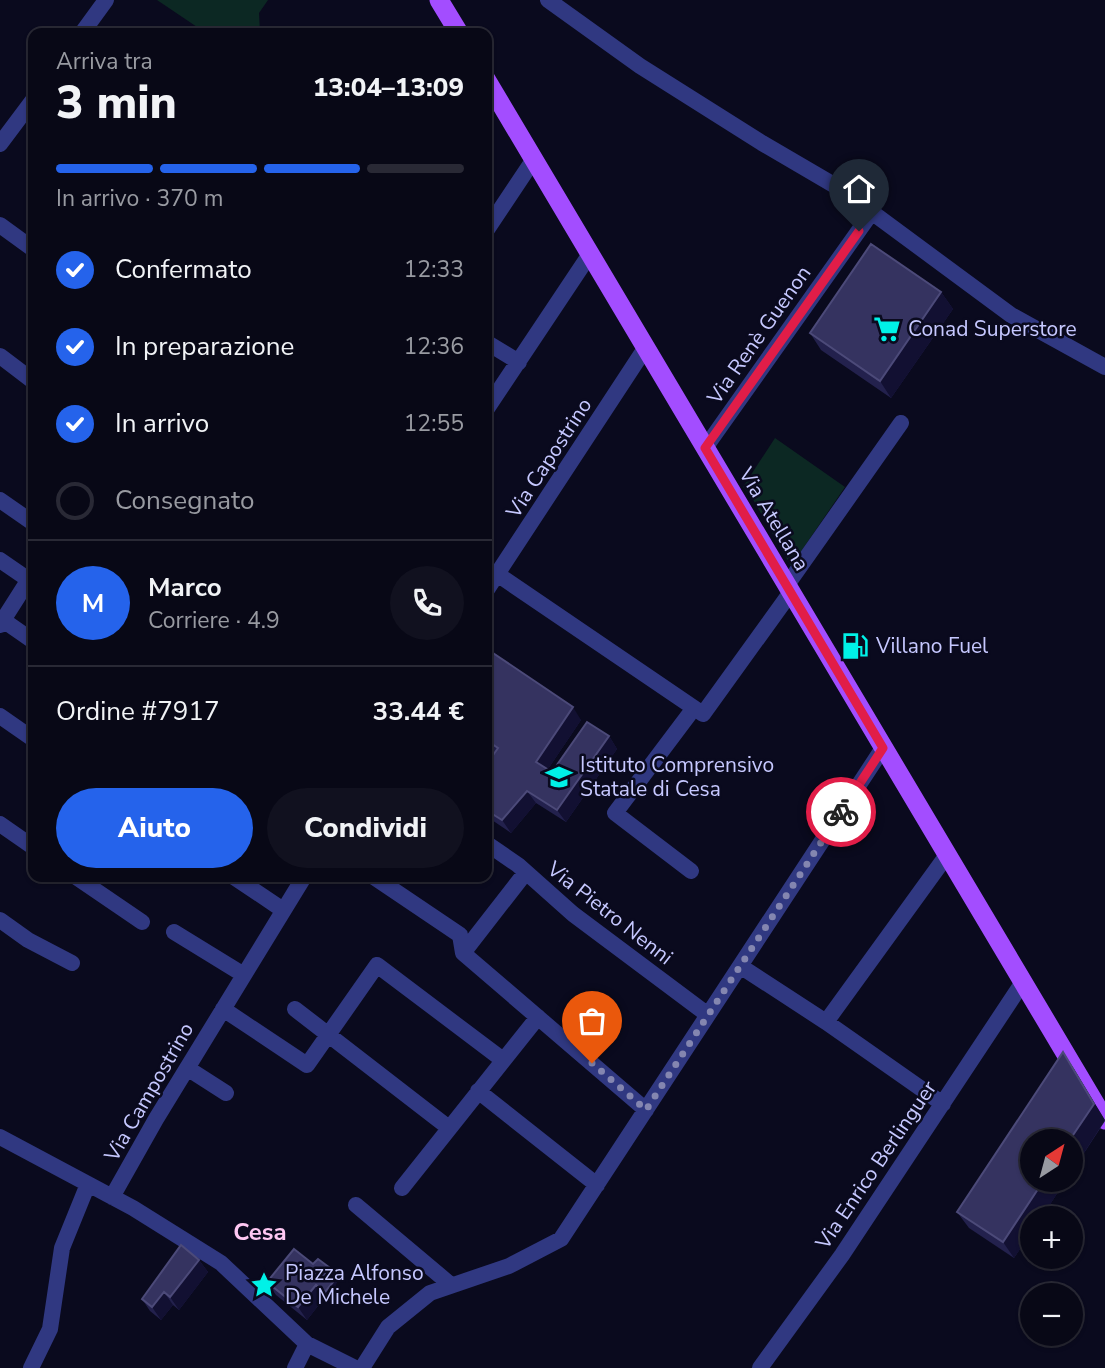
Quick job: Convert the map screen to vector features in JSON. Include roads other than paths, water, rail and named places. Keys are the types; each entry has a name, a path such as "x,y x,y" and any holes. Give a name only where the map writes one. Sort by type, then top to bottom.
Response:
{"main road":[{"path":"439,0 456,28"},
{"name":"Via Atellana","path":"492,89 1105,1120"}],"street":[{"path":"86,28 106,0"},
{"path":"548,0 640,66 762,144 839,188 1011,315 1105,367"},
{"path":"0,144 28,107"},
{"path":"492,221 534,159"},
{"name":"Via Renè Guenon","path":"705,448 872,212"},
{"path":"0,225 28,245"},
{"path":"492,401 590,254"},
{"path":"492,346 519,362"},
{"name":"Via Capostrino","path":"492,582 646,347"},
{"path":"0,356 28,376"},
{"path":"497,574 703,714 901,423"},
{"path":"0,500 28,520"},
{"path":"0,560 28,574"},
{"path":"28,581 2,623 28,638"},
{"path":"691,871 615,813 694,708"},
{"path":"0,716 28,736"},
{"path":"362,1368 388,1327 430,1293 509,1265 561,1239 883,748"},
{"path":"0,824 28,844"},
{"name":"Via Pietro Nenni","path":"492,847 526,872 573,914 708,1015"},
{"path":"825,1022 947,855"},
{"path":"463,953 526,872"},
{"path":"83,882 142,922"},
{"path":"241,882 283,911"},
{"path":"301,882 223,1009 307,1065 377,965 503,1060"},
{"path":"381,882 460,935 463,953 646,1110"},
{"path":"0,920 28,940 72,963"},
{"path":"174,932 244,975"},
{"path":"740,966 943,1104"},
{"name":"Via Enrico Berlinguer","path":"760,1368 842,1255 1023,982"},
{"name":"Via Campostrino","path":"112,1197 223,1009"},
{"path":"295,1009 449,1128"},
{"path":"402,1188 538,1017"},
{"path":"187,1068 226,1093"},
{"path":"478,1091 597,1185"},
{"path":"0,1137 112,1197 220,1263 307,1344 355,1368"},
{"path":"31,1368 50,1329 62,1248 88,1184"},
{"path":"356,1205 451,1285"},
{"path":"295,1368 307,1344"}],"place":[{"name":"Conad Superstore","path":"887,329"},
{"name":"Villano Fuel","path":"855,646"},
{"name":"Istituto Comprensivo Statale di Cesa","path":"559,777"},
{"name":"Piazza Alfonso De Michele","path":"264,1285"}],"district":[{"name":"Cesa","path":"260,1232"}]}
